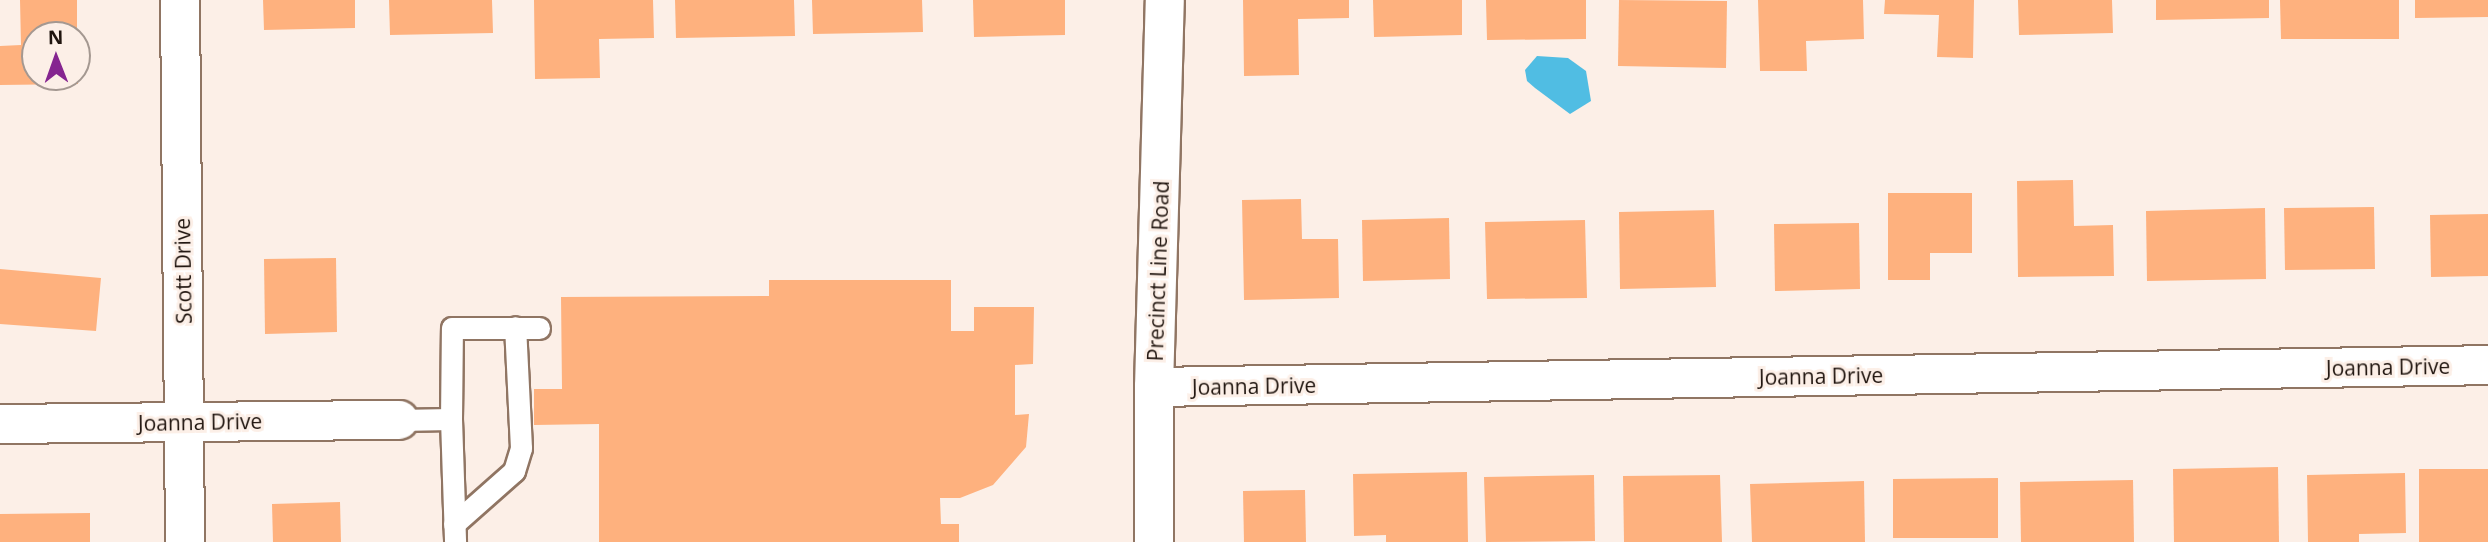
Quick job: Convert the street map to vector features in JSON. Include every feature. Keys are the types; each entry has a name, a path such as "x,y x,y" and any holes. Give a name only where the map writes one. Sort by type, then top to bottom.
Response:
{"street":[{"name":"Scott Drive","path":"180,0 185,542"},
{"name":"Precinct Line Road","path":"1154,542 1154,387 1166,0"},
{"name":"Joanna Drive","path":"1154,387 2488,365"},
{"name":"Joanna Drive","path":"0,424 399,419"}],"lane":[{"path":"454,533 514,471 521,447 516,327"},
{"path":"454,533 452,328 539,328"},
{"path":"399,419 451,419"}],"water":[{"path":"1537,56 1568,58 1586,71 1591,101 1570,114 1535,88 1527,81 1525,70"}],"building":[{"path":"20,0 77,0 77,21 21,21 21,45"},
{"path":"263,0 355,0 355,28 264,30"},
{"path":"389,0 492,0 493,33 390,35"},
{"path":"534,0 653,0 654,38 599,39 600,78 535,79"},
{"path":"675,0 794,0 795,36 676,38"},
{"path":"812,0 922,0 923,32 813,34"},
{"path":"973,0 1065,0 1065,35 974,37"},
{"path":"1243,0 1349,0 1349,18 1298,19 1299,75 1244,76"},
{"path":"1373,0 1462,0 1462,35 1374,37"},
{"path":"1486,0 1586,0 1586,39 1487,40"},
{"path":"1619,0 1727,1 1726,68 1618,66"},
{"path":"1758,0 1863,0 1864,39 1806,41 1807,71 1760,71"},
{"path":"1885,0 1974,0 1973,58 1937,57 1939,15 1884,14"},
{"path":"2018,0 2112,0 2113,33 2019,35"},
{"path":"2156,0 2269,0 2269,18 2156,20"},
{"path":"2280,0 2399,0 2399,39 2281,39"},
{"path":"2415,0 2488,0 2488,17 2415,18"},
{"path":"21,45 21,85 0,85 0,46"},
{"path":"2073,180 2074,226 2113,225 2114,276 2018,277 2017,181"},
{"path":"1888,193 1972,193 1972,253 1930,253 1930,280 1888,280"},
{"path":"1301,199 1302,239 1338,239 1339,298 1244,300 1242,200"},
{"path":"2374,207 2375,269 2285,270 2284,208"},
{"path":"2265,208 2266,279 2147,281 2146,211"},
{"path":"1714,210 1716,287 1620,289 1619,212"},
{"path":"2488,214 2488,276 2431,277 2430,215"},
{"path":"1449,218 1450,279 1363,281 1362,220"},
{"path":"1585,220 1587,298 1487,299 1485,222"},
{"path":"1859,223 1860,289 1775,291 1774,224"},
{"path":"336,258 337,332 265,334 264,259"},
{"path":"0,269 101,278 96,331 0,324"},
{"path":"769,280 951,280 951,331 974,331 974,307 1034,307 1033,364 1015,365 1015,415 1029,414 1026,447 993,485 960,498 940,498 941,524 959,524 959,542 599,542 599,424 534,425 534,389 562,389 561,297 769,296"},
{"path":"2278,467 2279,542 2174,542 2173,469"},
{"path":"2419,469 2488,469 2488,542 2419,542"},
{"path":"1467,472 1468,542 1386,542 1386,535 1354,536 1353,474"},
{"path":"2405,473 2406,533 2359,534 2359,542 2308,542 2307,475"},
{"path":"1594,475 1595,541 1486,542 1484,477"},
{"path":"1720,475 1722,542 1624,542 1623,476"},
{"path":"1998,478 1998,538 1893,538 1893,479"},
{"path":"2133,480 2134,542 2021,542 2020,482"},
{"path":"1864,481 1865,542 1752,542 1750,484"},
{"path":"1305,490 1306,542 1244,542 1243,491"},
{"path":"340,502 341,542 273,542 272,504"},
{"path":"90,513 90,542 0,542 0,514"}]}
